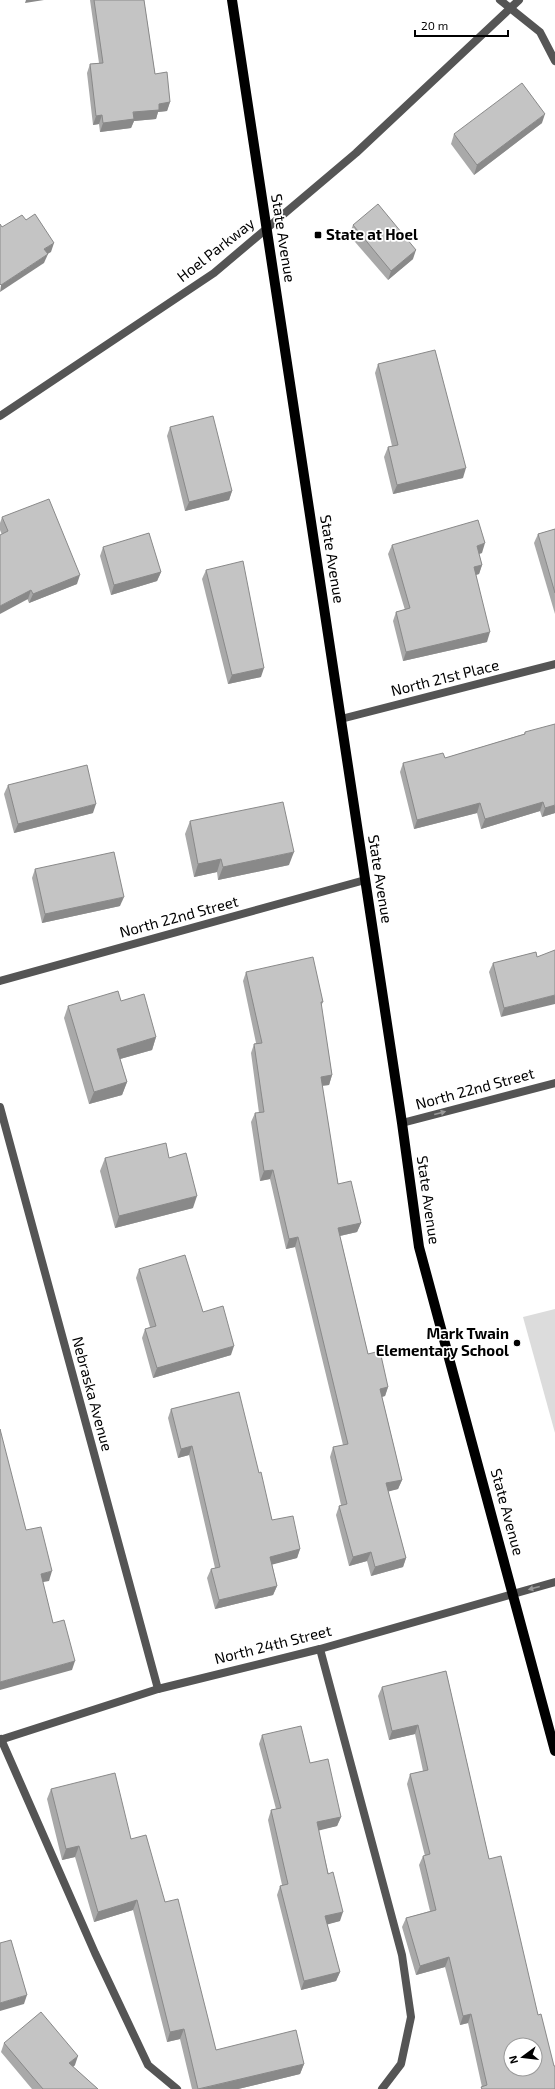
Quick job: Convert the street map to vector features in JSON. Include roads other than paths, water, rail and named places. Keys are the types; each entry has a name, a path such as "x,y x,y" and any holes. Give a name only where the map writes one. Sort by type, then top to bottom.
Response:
{"main road":[{"name":"State Avenue","path":"232,0 342,719 419,1247 514,1593 555,1751"}],"street":[{"path":"500,0 540,32 555,61"},
{"name":"Hoel Parkway","path":"0,416 214,273 356,153 519,0"},
{"name":"North 21st Place","path":"342,719 555,664"},
{"name":"North 22nd Street","path":"0,981 365,880"},
{"name":"North 22nd Street","path":"402,1123 555,1083"},
{"name":"Nebraska Avenue","path":"0,1107 158,1689"},
{"name":"North 24th Street","path":"1,1740 158,1689 320,1649 555,1582"},
{"path":"320,1649 402,1955 411,2017 401,2064 382,2089"},
{"path":"1,1740 95,1953 148,2065 177,2089"}],"place":[{"name":"State at Hoel","path":"318,235"},
{"name":"Mark Twain Elementary School","path":"517,1343"}]}
